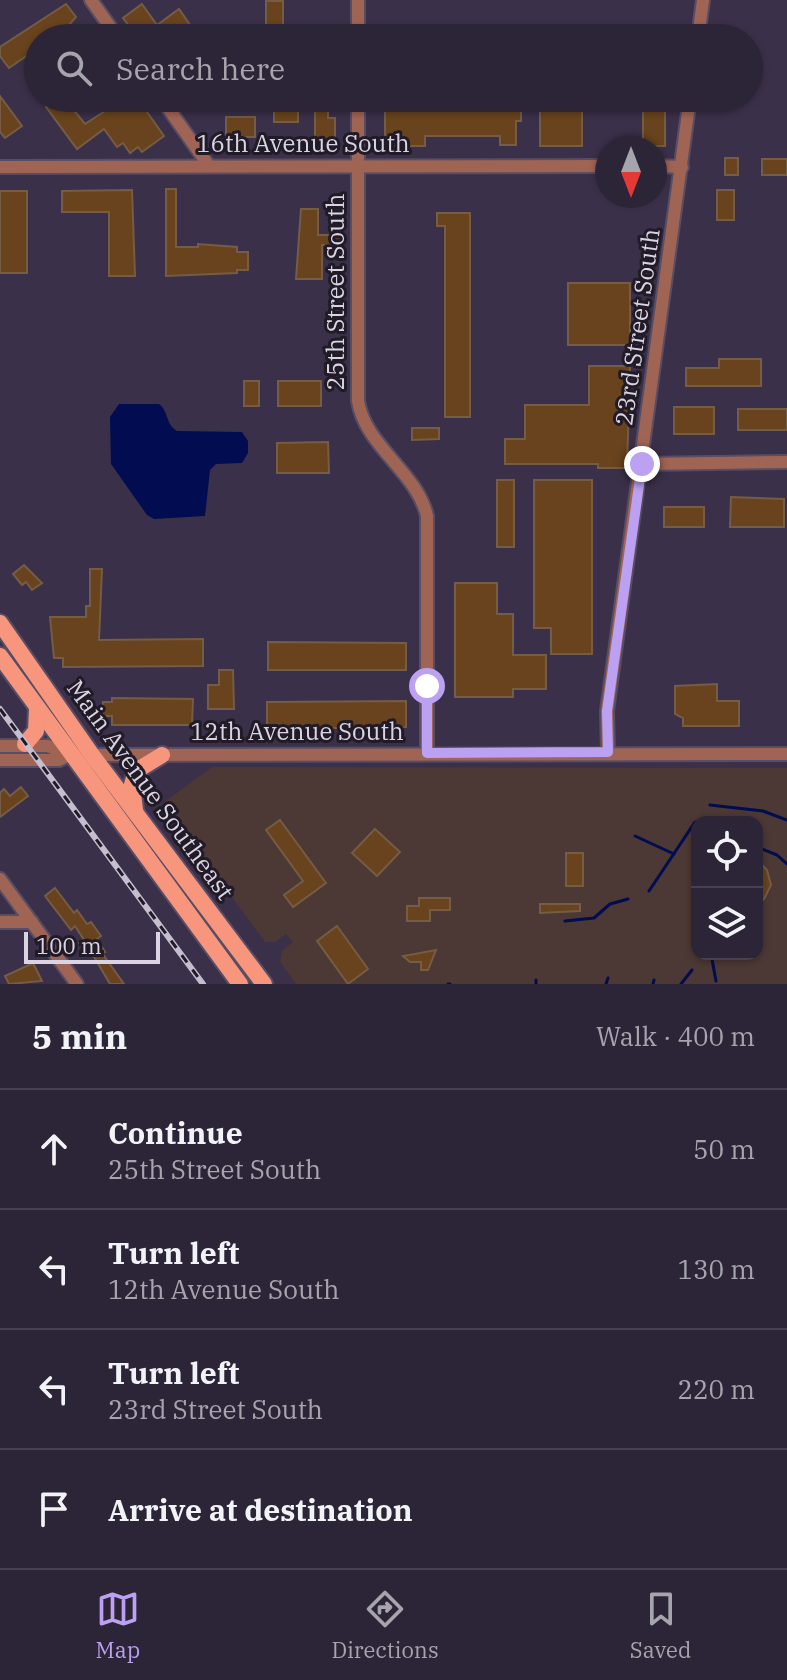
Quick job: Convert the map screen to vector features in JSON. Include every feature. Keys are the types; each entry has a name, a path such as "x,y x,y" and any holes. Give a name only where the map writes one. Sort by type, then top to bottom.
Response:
{"main road":[{"name":"Main Avenue Southeast","path":"0,623 92,755 264,984"},
{"name":"Main Avenue Southeast","path":"0,656 69,755 240,984"},
{"path":"25,744 36,731 37,709"},
{"path":"135,812 132,785 136,771 162,755"}],"street":[{"path":"91,0 108,24"},
{"path":"358,0 358,24"},
{"path":"700,24 703,0"},
{"path":"171,112 209,166"},
{"name":"25th Street South","path":"358,112 359,410 417,493 427,516 427,753"},
{"name":"23rd Street South","path":"608,752 607,711 688,112"},
{"name":"16th Avenue South","path":"0,167 595,166"},
{"path":"667,166 682,167"},
{"path":"642,464 787,462"},
{"path":"0,746 48,746 69,755"},
{"name":"12th Avenue South","path":"0,760 59,760 69,755 787,754"},
{"path":"0,879 77,984"},
{"path":"0,922 32,922"}],"shaded area":[{"path":"119,404 159,404 177,431 242,432 248,441 248,453 242,463 216,464 210,470 205,516 154,519 147,515 111,464 110,417"},
{"path":"212,767 787,768 787,984 296,984 280,962 282,951 293,942 286,934 275,942 265,942 163,803"}],"building":[{"path":"266,1 283,1 283,24 266,24"},
{"path":"66,4 76,17 70,24 35,24"},
{"path":"142,4 156,24 127,24 123,18"},
{"path":"179,9 189,24 158,24"},
{"path":"24,31 24,58 9,68 0,56 0,47"},
{"path":"0,96 22,126 5,138 0,132"},
{"path":"50,112 75,112 85,124 103,112 147,112 164,136 142,152 138,147 130,153 123,143 117,147 104,129 77,149"},
{"path":"274,112 298,112 298,122 274,122"},
{"path":"315,112 328,112 328,118 335,118 335,142 328,142 328,146 315,146"},
{"path":"385,112 521,112 521,121 516,121 516,145 500,145 500,136 425,136 425,146 385,146"},
{"path":"540,112 582,112 582,146 540,146"},
{"path":"643,112 665,112 665,136 643,136"},
{"path":"226,117 255,117 255,137 226,137"},
{"path":"725,158 738,158 738,175 725,175"},
{"path":"762,159 787,159 787,175 762,175"},
{"path":"166,189 176,189 176,247 198,247 198,244 237,247 237,252 248,252 248,270 166,276"},
{"path":"132,190 135,276 109,276 109,212 62,212 62,191"},
{"path":"717,190 734,190 734,220 717,220"},
{"path":"0,191 27,191 27,273 0,273"},
{"path":"301,209 318,209 318,235 341,235 341,245 322,245 322,279 296,279"},
{"path":"437,213 470,213 470,417 445,417 445,226 437,226"},
{"path":"568,283 630,283 630,345 568,345"},
{"path":"719,359 761,359 761,386 686,386 686,368 719,368"},
{"path":"589,366 630,366 627,468 598,468 598,464 505,464 505,439 525,439 525,405 589,405"},
{"path":"244,381 259,381 259,406 244,406"},
{"path":"278,381 321,381 321,406 278,406"},
{"path":"674,407 714,407 714,434 674,434"},
{"path":"738,409 787,409 787,430 738,430"},
{"path":"412,428 439,428 439,439 412,440"},
{"path":"328,442 329,473 277,473 277,443"},
{"path":"497,480 514,480 514,547 497,547"},
{"path":"534,480 592,480 592,654 551,654 551,628 534,628"},
{"path":"731,497 784,499 784,527 730,527"},
{"path":"664,507 704,507 704,527 664,527"},
{"path":"24,565 42,583 32,590 26,582 22,585 13,574"},
{"path":"90,569 102,569 99,640 203,639 203,666 63,667 63,658 54,658 50,617 86,617 86,606 90,606"},
{"path":"455,583 497,583 497,614 513,614 513,655 546,655 546,689 513,689 513,697 455,697"},
{"path":"268,642 406,643 406,670 268,670"},
{"path":"219,670 233,670 234,709 208,709 208,685 219,685"},
{"path":"717,684 717,701 739,701 739,726 683,726 683,718 675,714 675,686"},
{"path":"112,698 193,699 192,725 112,725 112,716 103,716 103,702 112,702"},
{"path":"406,701 406,727 267,729 267,702"},
{"path":"21,787 28,796 0,817 0,793 4,789 10,796"},
{"path":"280,820 326,883 293,907 284,895 303,881 266,830"},
{"path":"375,829 400,852 377,876 352,853"},
{"path":"566,853 583,853 583,886 566,886"},
{"path":"763,866 771,885 763,900"},
{"path":"55,888 74,913 77,910 87,924 91,922 101,936 97,939 105,952 102,953 124,984 110,984 90,950 86,953 79,943 84,940 75,926 71,930 45,896"},
{"path":"419,898 450,898 450,910 430,910 430,921 407,921 407,906 419,906"},
{"path":"540,904 580,904 580,911 540,913"},
{"path":"337,926 368,969 348,984 317,941"},
{"path":"436,950 428,970 421,970 421,962 410,962 403,956"},
{"path":"33,963 42,981 9,984 5,976"}],"waterway":[{"path":"710,805 763,811 787,820"},
{"path":"649,891 691,828"},
{"path":"635,836 674,854"},
{"path":"763,849 777,855 787,864"},
{"path":"565,921 594,918 610,904 628,899"},
{"path":"712,960 716,981"},
{"path":"681,984 692,970"},
{"path":"606,984 608,978"},
{"path":"653,984 654,980"}],"railway":[{"path":"0,709 203,984"}],"route":[{"path":"427,686 427,753 608,752 607,711 642,464"}]}
